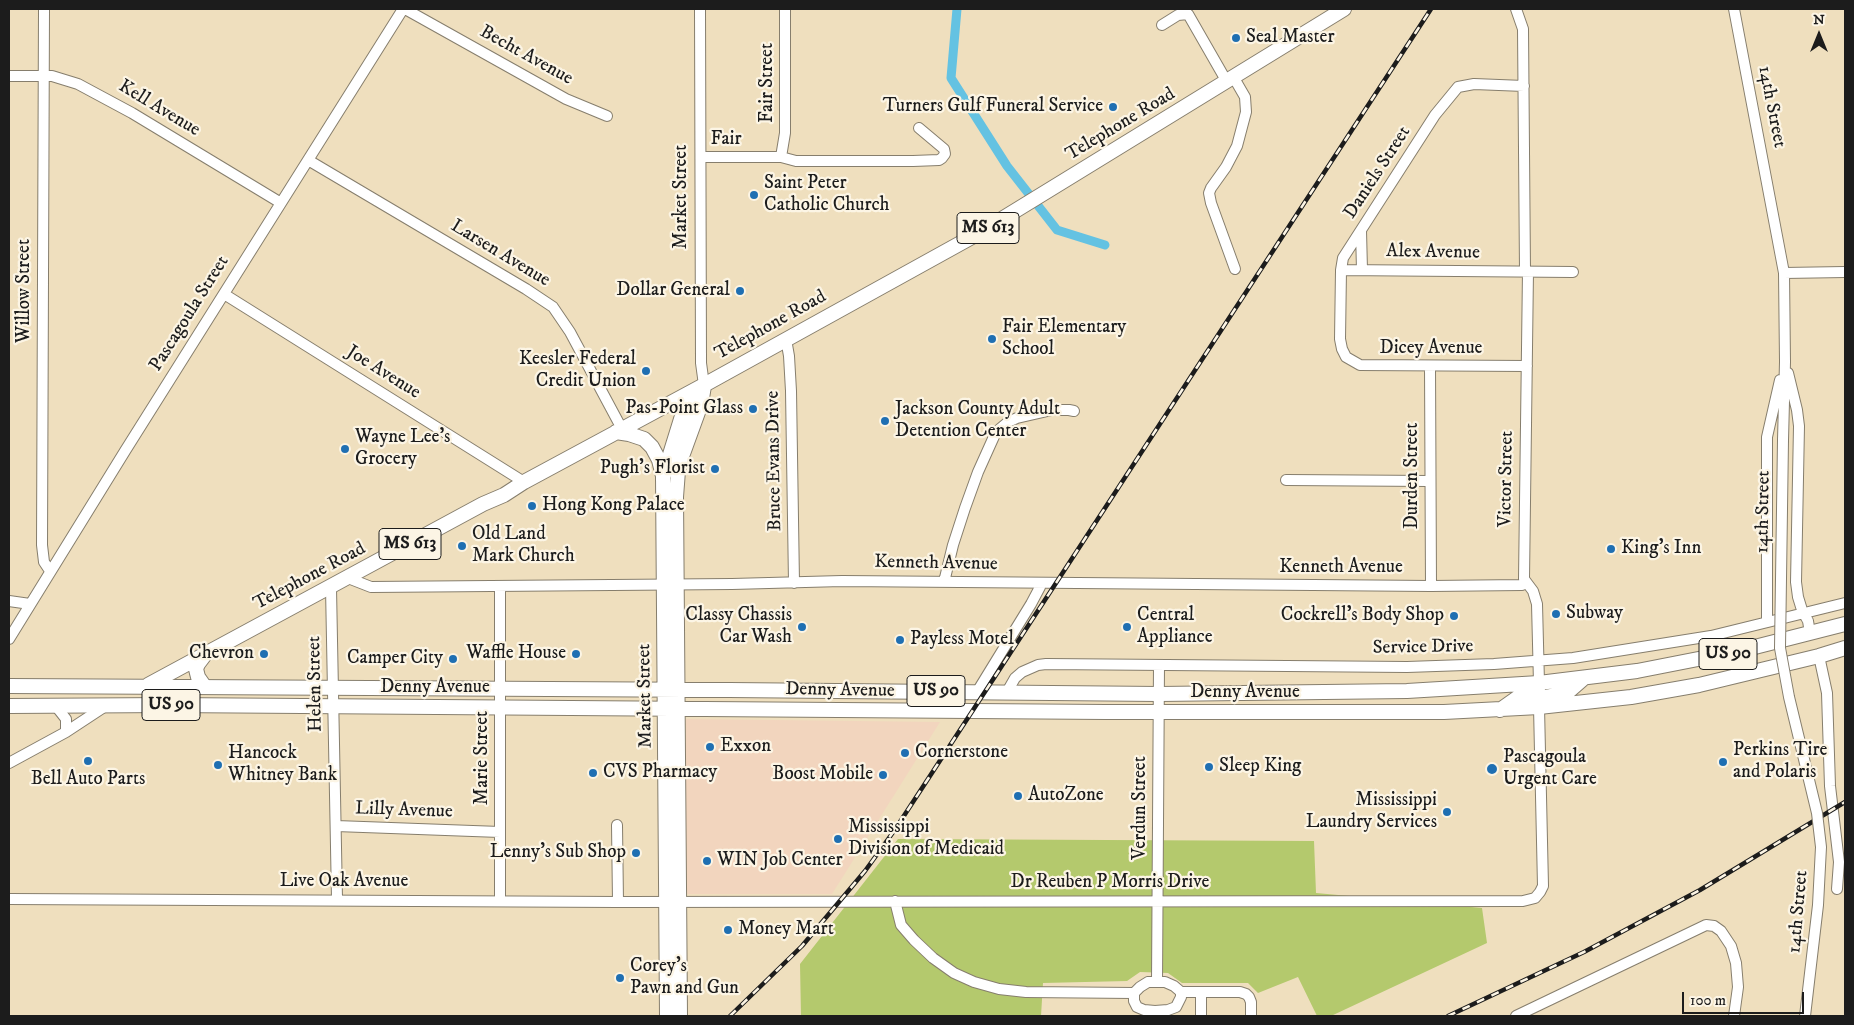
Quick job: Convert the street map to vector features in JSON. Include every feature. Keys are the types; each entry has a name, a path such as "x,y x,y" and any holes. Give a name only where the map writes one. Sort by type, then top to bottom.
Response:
{"main road":[{"name":"Telephone Road","path":"146,687 483,504 504,495 524,482 979,233 1344,9"},
{"name":"Market Street","path":"680,1016 673,901 670,585 663,477 681,419 690,402 704,385"},
{"name":"Market Street","path":"670,585 680,459 701,404 704,385"},
{"path":"619,430 644,439 652,447 659,460 663,477"},
{"path":"1819,656 1839,626"},
{"name":"US 90","path":"1810,634 1839,626"},
{"path":"1800,661 1807,647 1810,634"},
{"name":"Denny Avenue","path":"9,686 671,689 1159,694 1407,690 1539,683 1637,671 1691,661 1810,634"},
{"name":"Denny Avenue","path":"9,706 108,704 1159,713 1500,710 1622,698 1680,688 1800,661 1845,648"},
{"path":"204,656 196,669 204,687"},
{"path":"1539,707 1546,697 1568,692 1584,678"},
{"path":"1500,710 1517,698 1535,693 1538,690 1539,683"},
{"name":"Market Street","path":"667,1016 673,901"}],"street":[{"name":"Willow Street","path":"44,9 42,545 44,562 50,572"},
{"name":"Becht Avenue","path":"404,9 566,99 607,116"},
{"name":"Pascagoula Street","path":"9,640 404,9"},
{"name":"Market Street","path":"700,9 701,364 704,385"},
{"name":"Fair Street","path":"781,158 786,133 785,9"},
{"name":"Victor Street","path":"1516,9 1523,29 1527,271 1524,579 1533,592 1537,604 1539,683"},
{"name":"14th Street","path":"1734,9 1784,273 1785,362 1780,648 1789,697 1817,813 1821,848 1818,905 1805,1016"},
{"path":"1162,25 1178,15 1188,14 1231,80 1245,97 1246,112 1237,146 1226,167 1210,188 1209,193 1235,269"},
{"name":"Kell Avenue","path":"9,76 52,76 65,79 93,91 281,203"},
{"name":"Daniels Street","path":"1342,349 1340,339 1341,270 1343,258 1435,115 1458,87 1474,84 1524,86"},
{"name":"Fair","path":"701,157 781,158 796,161 914,161 938,160 942,158 945,154 944,149 919,128"},
{"name":"Larsen Avenue","path":"308,160 545,301 560,316 570,332 619,430"},
{"path":"1361,230 1362,270"},
{"name":"Alex Avenue","path":"1341,270 1573,272"},
{"path":"1784,273 1845,272"},
{"name":"Joe Avenue","path":"224,294 524,482"},
{"name":"Bruce Evans Drive","path":"786,339 792,391 794,582"},
{"name":"Dicey Avenue","path":"1342,349 1346,358 1360,365 1527,366"},
{"path":"1785,362 1794,396 1799,426 1796,582 1798,597 1808,621 1810,634"},
{"path":"1767,622 1767,437 1785,362"},
{"name":"Durden Street","path":"1430,366 1429,481 1431,586"},
{"path":"944,582 953,544 967,502 981,464 996,432 1008,422 1017,418 1052,410 1074,411"},
{"path":"1286,480 1429,481"},
{"name":"Kenneth Avenue","path":"348,578 371,587 670,585 842,581 1431,586 1526,584"},
{"path":"977,692 1031,604 1040,583"},
{"name":"Marie Street","path":"500,586 500,901"},
{"name":"Helen Street","path":"331,588 337,899"},
{"path":"9,601 30,604"},
{"name":"Service Drive","path":"1008,692 1015,678 1022,672 1038,665 1407,667 1538,661 1603,655 1676,643 1845,603"},
{"path":"1819,656 1827,693 1830,786 1839,862 1837,889"},
{"name":"Verdun Street","path":"1157,982 1159,666"},
{"path":"9,763 66,732 108,704"},
{"path":"55,705 66,719 66,732"},
{"name":"Dr Reuben P Morris Drive","path":"673,901 1523,901 1538,895 1543,886 1539,707"},
{"path":"617,825 618,902"},
{"name":"Lilly Avenue","path":"336,826 500,832"},
{"name":"Live Oak Avenue","path":"9,899 673,901"},
{"path":"895,901 901,925 914,940 954,974 974,982 999,989 1026,992 1134,993"},
{"path":"1516,1016 1706,925 1714,926 1721,930 1731,946 1736,963 1738,988 1734,1016"},
{"path":"1148,982 1165,982 1174,986 1180,992 1181,997 1176,1007 1168,1010 1144,1010 1137,1007 1134,1001 1134,993 1140,986 1148,982"},
{"path":"1180,992 1240,992 1246,994 1251,1002 1251,1016"},
{"path":"1201,992 1202,1016"}],"shaded area":[{"path":"686,719 940,722 832,894 685,894"}],"green space":[{"path":"898,839 1314,841 1316,893 1482,908 1487,943 1331,1016 1317,1016 1298,977 1258,993 1248,983 1182,983 1168,973 1140,972 1127,981 1043,983 1041,1016 801,1016 800,964"}],"waterway":[{"path":"957,9 951,78 1007,166 1057,230 1105,245"}],"railway":[{"path":"730,1016 802,946 865,871 894,831 1431,9"},
{"path":"1448,1016 1584,952 1700,890 1845,802"}],"place":[{"name":"Seal Master","path":"1236,38"},
{"name":"Turners Gulf Funeral Service","path":"1113,107"},
{"name":"Saint Peter Catholic Church","path":"754,195"},
{"name":"Dollar General","path":"740,291"},
{"name":"Fair Elementary School","path":"992,339"},
{"name":"Keesler Federal Credit Union","path":"646,371"},
{"name":"Pas-Point Glass","path":"753,409"},
{"name":"Jackson County Adult Detention Center","path":"885,421"},
{"name":"Wayne Lee's Grocery","path":"345,449"},
{"name":"Pugh's Florist","path":"715,469"},
{"name":"Hong Kong Palace","path":"532,506"},
{"name":"Old Land Mark Church","path":"462,546"},
{"name":"King's Inn","path":"1611,549"},
{"name":"Subway","path":"1556,614"},
{"name":"Cockrell's Body Shop","path":"1454,616"},
{"name":"Classy Chassis Car Wash","path":"802,627"},
{"name":"Central Appliance","path":"1127,627"},
{"name":"Payless Motel","path":"900,640"},
{"name":"Chevron","path":"264,654"},
{"name":"Waffle House","path":"576,654"},
{"name":"Camper City","path":"453,659"},
{"name":"Exxon","path":"710,747"},
{"name":"Cornerstone","path":"905,753"},
{"name":"Bell Auto Parts","path":"88,761"},
{"name":"Perkins Tire and Polaris","path":"1723,762"},
{"name":"Hancock Whitney Bank","path":"218,765"},
{"name":"Sleep King","path":"1209,767"},
{"name":"Pascagoula Urgent Care","path":"1492,769"},
{"name":"CVS Pharmacy","path":"593,773"},
{"name":"Boost Mobile","path":"883,775"},
{"name":"AutoZone","path":"1018,796"},
{"name":"Mississippi Laundry Services","path":"1447,812"},
{"name":"Mississippi Division of Medicaid","path":"838,839"},
{"name":"Lenny's Sub Shop","path":"636,853"},
{"name":"WIN Job Center","path":"707,861"},
{"name":"Money Mart","path":"728,930"},
{"name":"Corey's Pawn and Gun","path":"620,978"}]}
